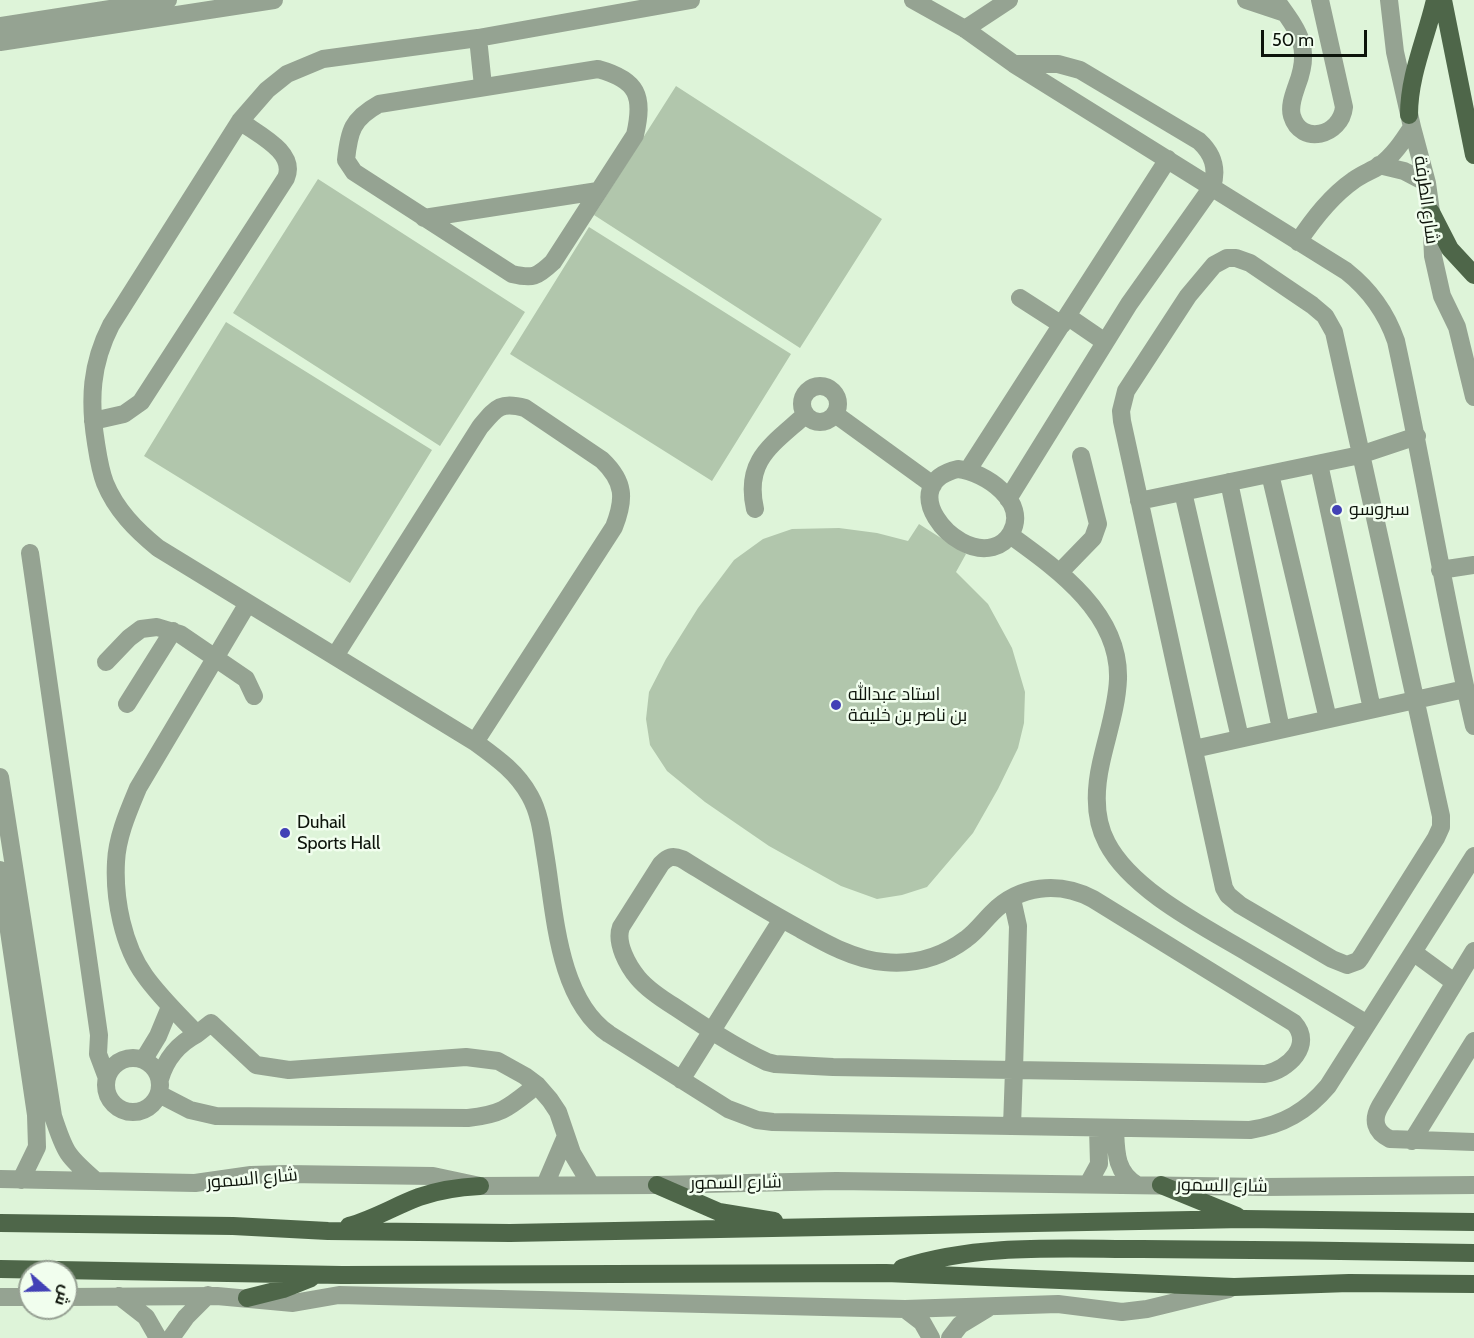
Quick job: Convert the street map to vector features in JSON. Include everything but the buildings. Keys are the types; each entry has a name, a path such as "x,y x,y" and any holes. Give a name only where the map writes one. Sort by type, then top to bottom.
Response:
{"main road":[{"path":"1410,121 1409,99 1414,71 1435,0"},
{"path":"1443,0 1474,155"},
{"path":"1431,212 1450,249 1474,275"},
{"path":"328,1231 362,1222 421,1196 480,1185"},
{"path":"657,1185 711,1209 765,1218 793,1228"},
{"path":"1161,1185 1244,1219"},
{"name":"شارع السمور","path":"0,1223 510,1233 1244,1219 1474,1222"},
{"path":"886,1274 914,1264 1001,1251 1202,1249 1474,1253"},
{"path":"0,1269 323,1275 886,1274 1234,1287 1349,1283 1474,1284"},
{"path":"247,1298 323,1275"}],"street":[{"path":"0,26 168,0"},
{"path":"0,42 94,13 274,0"},
{"path":"691,0 478,38 337,56 310,62 276,81 240,121 104,340 93,380 93,421 105,483 132,525 158,548 501,760 526,790 536,809 563,961 571,986 584,1009 599,1027 681,1080 728,1109 758,1120 1250,1130 1276,1125 1299,1113 1320,1096 1328,1086 1474,856"},
{"path":"913,0 965,29 1014,64 1357,280 1377,302 1385,314 1396,341 1417,436 1440,570 1474,726"},
{"path":"965,29 1009,0"},
{"path":"1246,0 1280,7 1299,34 1305,54 1302,73 1294,92 1291,113 1293,120 1303,130 1323,134 1336,127 1344,107 1320,0"},
{"name":"شارع الطرفة","path":"1389,0 1395,52 1410,121 1427,183 1433,256 1442,296 1457,327 1474,397"},
{"path":"478,38 483,86"},
{"path":"1008,499 1105,342 1154,267 1212,187 1215,178 1214,161 1199,141 1080,70 1058,64 1014,64"},
{"path":"598,69 614,74 627,82 637,93 640,112 635,135 553,262 540,274 528,278 512,274 424,218 354,172 346,160 351,129 362,113 379,104 483,86 598,69"},
{"path":"93,421 124,414 141,402 286,178 288,164 284,154 240,121"},
{"path":"1298,242 1337,194 1394,152 1410,121"},
{"path":"968,470 1168,159"},
{"path":"1379,165 1404,171 1427,183"},
{"path":"424,218 598,191"},
{"path":"1227,258 1236,258 1250,263 1319,310 1330,324 1336,341 1441,816 1441,827 1436,838 1373,939 1361,957 1353,964 1342,964 1332,959 1240,905 1228,895 1222,880 1139,501 1122,421 1122,400 1126,390 1188,296 1214,265 1227,258"},
{"path":"1020,298 1105,342"},
{"path":"819,385 834,391 838,398 836,414 824,422 817,422 805,415 802,400 805,392 819,385"},
{"path":"335,656 480,427 501,406 511,405 525,408 602,460 611,469 621,491 622,503 614,527 475,742"},
{"path":"836,414 933,484"},
{"path":"756,509 752,487 758,463 769,448 805,415"},
{"path":"1139,501 1360,455 1417,436"},
{"path":"1060,572 1093,538 1098,524 1081,456"},
{"path":"1319,464 1372,709"},
{"path":"968,470 990,482 1013,507 1015,517 1010,536 1003,543 994,547 984,548 956,537 940,525 930,510 929,501 933,484 948,472 968,470"},
{"path":"1270,474 1328,719"},
{"path":"1229,482 1281,729"},
{"path":"1184,492 1240,738"},
{"path":"1010,536 1060,572 1095,612 1105,627 1116,652 1118,677 1115,702 1097,783 1100,826 1107,844 1144,886 1190,918 1367,1024"},
{"path":"30,553 99,1035 100,1062 107,1078 108,1094 118,1107 125,1111 141,1111 155,1102 172,1053 211,1023 256,1065 289,1070 482,1058 498,1061 513,1068 537,1085 558,1112 572,1153 591,1185"},
{"path":"1440,570 1473,564"},
{"path":"197,1034 170,1007 144,975 130,948 123,928 116,862 124,821 138,788 248,603"},
{"path":"106,662 141,629 157,627 180,634 217,658 246,679 254,696"},
{"path":"127,704 173,632"},
{"path":"1194,748 1465,689"},
{"path":"0,777 5,843 53,1116 63,1147 71,1160 96,1181"},
{"path":"671,856 682,858 823,942 882,962 902,963 941,954 966,939 993,912 1012,899 1039,888 1051,886 1082,893 1294,1023 1300,1036 1299,1050 1291,1062 1281,1070 1266,1074 833,1067 776,1064 754,1056 711,1031 659,996 639,980 619,940 621,927 661,864 671,856"},
{"path":"0,870 36,1115 37,1147 21,1180"},
{"path":"1012,899 1018,926 1012,1126"},
{"path":"681,1080 782,919"},
{"path":"1471,1138 1412,1141 1390,1139 1383,1136 1375,1122 1376,1114 1474,951"},
{"path":"1413,952 1454,982"},
{"path":"107,1078 116,1064 136,1059 158,1036 170,1007"},
{"path":"99,1035 114,1050 156,1069 160,1087 190,1110 216,1116 468,1118 498,1113 509,1108 537,1085"},
{"path":"1412,1141 1474,1041"},
{"path":"1088,1184 1099,1164 1106,1128"},
{"path":"1106,1128 1118,1164 1125,1176 1137,1185"},
{"path":"545,1185 566,1136"},
{"name":"شارع السمور","path":"0,1179 195,1183 251,1175 286,1174 433,1176 480,1185 657,1185 836,1181 1265,1187 1474,1185"},
{"path":"78,1297 208,1295 282,1303 303,1302 339,1295 905,1309 1058,1304 1109,1311 1134,1311 1234,1287"},
{"path":"171,1338 186,1317 208,1295"},
{"path":"119,1296 152,1323 158,1338"},
{"path":"0,1297 18,1297"},
{"path":"950,1338 967,1319 993,1305"},
{"path":"905,1309 922,1322 931,1338"}],"green space":[{"path":"676,86 882,219 800,348 594,215"},
{"path":"318,179 525,312 440,446 233,313"},
{"path":"589,227 791,354 712,481 510,354"},
{"path":"226,322 432,450 350,583 144,456"},
{"name":"استاد عبدالله بن ناصر بن خليفة","path":"919,524 966,554 956,572 988,604 1012,648 1025,692 1024,723 1018,748 973,833 927,887 902,895 877,899 841,886 769,846 705,802 667,771 650,745 646,719 649,692 666,659 698,608 734,560 763,539 792,529 839,528 877,533 908,541"}],"place":[{"name":"سبروسو","path":"1337,510"},
{"name":"استاد عبدالله بن ناصر بن خليفة","path":"836,705"},
{"name":"Duhail Sports Hall","path":"285,833"}]}
